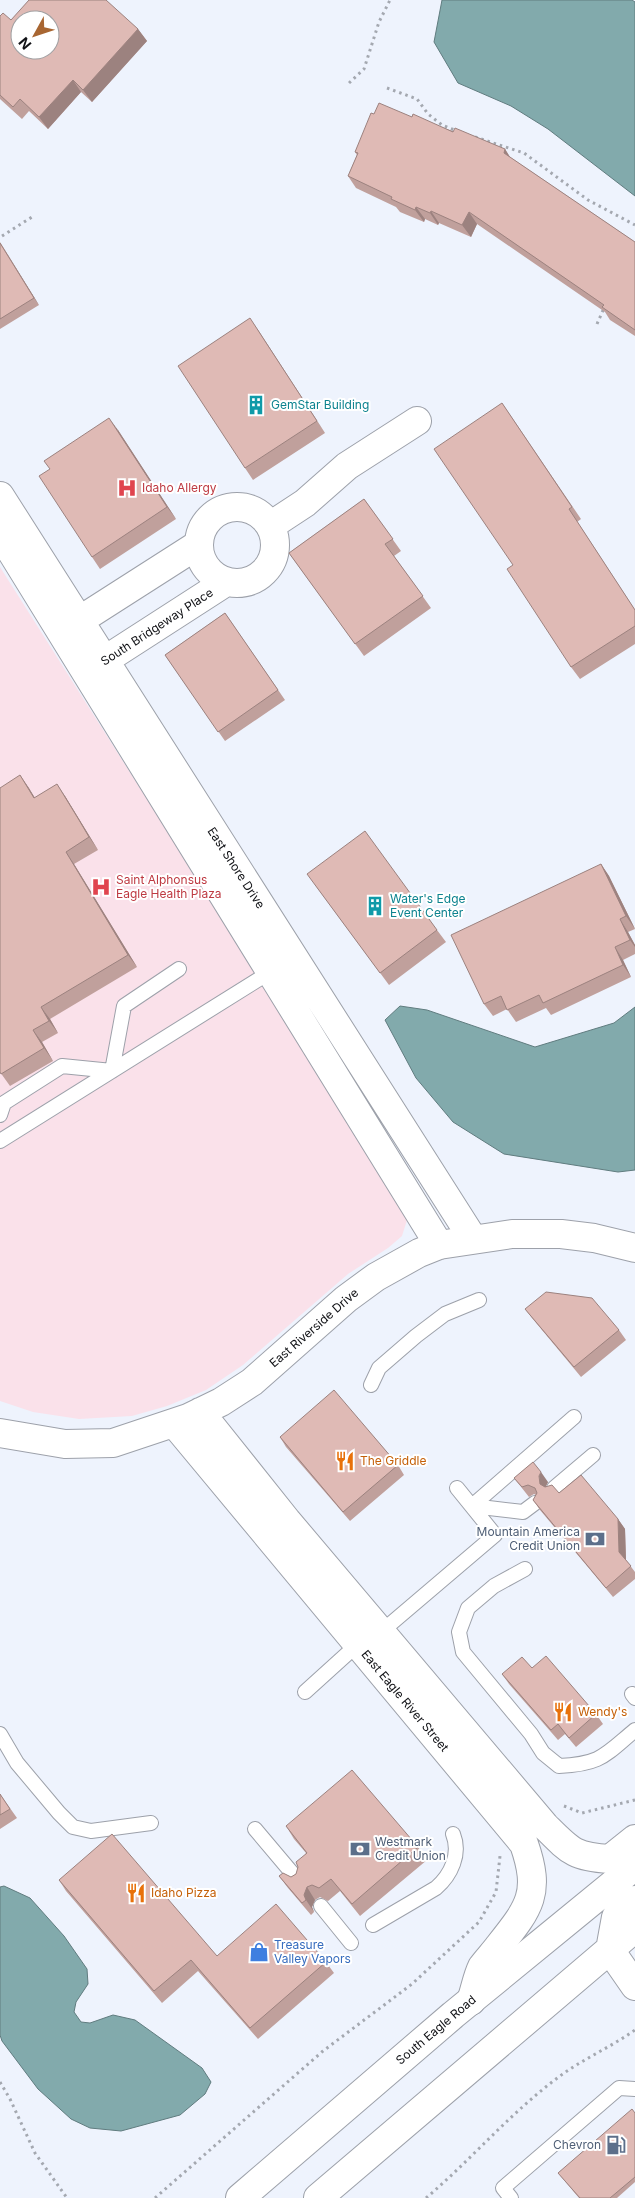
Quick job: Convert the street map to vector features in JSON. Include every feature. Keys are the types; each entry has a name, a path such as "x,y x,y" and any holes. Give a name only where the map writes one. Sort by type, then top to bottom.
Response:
{"main road":[{"path":"270,526 305,503 347,466 417,421"},
{"name":"East Shore Drive","path":"0,496 70,626 282,964 473,1240"},
{"path":"226,508 250,509 260,515 270,526 275,546 273,558 267,569 259,577 249,582 237,584 226,582 206,568 200,556 199,544 201,532 206,522 215,513 226,508"},
{"name":"East Shore Drive","path":"0,533 70,626"},
{"path":"70,626 199,544"},
{"name":"South Bridgeway Place","path":"96,667 226,582"},
{"name":"East Shore Drive","path":"282,964 439,1245"},
{"name":"East Riverside Drive","path":"0,1433 65,1444 113,1443 200,1412 221,1402 252,1382 346,1299 376,1277 419,1253 439,1245 512,1234 561,1234 594,1238 635,1248"},
{"name":"East Eagle River Street","path":"200,1412 287,1521 370,1638 524,1844 532,1867 533,1884 530,1902 518,1923 482,1968 471,2000"},
{"name":"East Eagle River Street","path":"174,1422 370,1638 566,1847 586,1857 610,1859 635,1840"},
{"name":"South Eagle Road","path":"240,2198 471,2000 635,1866"},
{"path":"635,1900 616,1918 610,1950 635,1986"},
{"path":"318,2198 635,1928"}],"lane":[{"path":"0,1141 282,964"},
{"path":"112,1071 124,1006 180,969"},
{"path":"0,1115 4,1103 62,1066 112,1071"},
{"path":"371,1386 379,1368 438,1319 445,1314 479,1300"},
{"path":"472,1506 574,1417"},
{"path":"554,1488 593,1455"},
{"path":"305,1692 495,1534 457,1488"},
{"path":"472,1506 523,1512 534,1503"},
{"path":"525,1569 494,1586 468,1608 459,1632 463,1652 531,1734 543,1753 559,1766 584,1765 600,1760 635,1730"},
{"path":"0,1734 17,1763 59,1813 74,1827 91,1831 151,1823"},
{"path":"255,1829 298,1880"},
{"path":"373,1925 436,1888 445,1880 455,1858 457,1843 453,1834"},
{"path":"321,1906 351,1943"},
{"path":"511,2198 502,2188 620,2088 635,2089"}],"path":[{"path":"349,83 364,69 379,22 390,0"},
{"path":"387,88 417,99 428,114 442,125 461,132"},
{"path":"470,135 524,154 588,200 635,225"},
{"path":"2,236 32,217"},
{"path":"597,324 608,303"},
{"path":"559,1812 563,1806 582,1813 635,1800"},
{"path":"155,2198 322,2051 412,1984 479,1922 496,1892 501,1851"},
{"path":"426,2198 492,2135 561,2076 614,2045 635,2030"},
{"path":"0,2082 35,2153 66,2198"}],"shaded area":[{"path":"442,0 632,0 635,2 635,196 548,129 511,106 458,83 434,42"},
{"name":"Saint Alphonsus Eagle Health Plaza","path":"0,567 405,1207 407,1220 402,1236 388,1248 348,1274 243,1365 206,1390 167,1406 132,1416 79,1419 33,1412 0,1401"},
{"path":"400,1006 427,1010 535,1047 614,1023 635,1007 635,1170 618,1172 504,1154 453,1122 416,1078 385,1020"},
{"path":"4,1886 30,1898 64,1936 87,1969 88,1984 76,2002 74,2012 81,2022 90,2023 113,2015 135,2020 202,2068 211,2082 205,2094 180,2115 121,2131 90,2128 71,2119 38,2089 2,2041 0,2035 0,1887"}],"building":[{"path":"29,0 106,0 138,29 83,90 73,80 39,117 20,99 13,107 0,95 0,16 3,13 10,19 10,60 60,60 60,10 20,10"},
{"path":"379,103 412,117 413,114 453,132 455,128 505,149 504,153 635,242 635,330 602,307 604,305 469,212 462,225 431,211 430,213 416,207 415,210 348,176 358,153 355,152 371,113 374,114"},
{"path":"0,243 34,298 0,319"},
{"name":"GemStar Building","path":"250,318 317,421 245,468 178,366"},
{"path":"502,403 572,507 569,509 635,610 635,626 571,667 507,569 513,565 434,449"},
{"path":"109,418 167,507 92,557 39,476 50,469 44,461"},
{"path":"364,499 393,539 385,544 423,596 355,644 289,553"},
{"path":"225,613 278,690 218,732 165,655"},
{"path":"20,775 34,798 57,784 79,820 89,837 66,852 128,955 41,1007 49,1021 33,1030 44,1048 1,1074 0,788"},
{"name":"Water's Edge Event Center","path":"365,831 437,930 380,973 307,874"},
{"path":"601,864 626,916 620,919 630,940 615,947 623,965 543,1003 539,995 507,1010 501,996 484,1004 451,935"},
{"path":"546,1292 592,1298 619,1330 574,1367 525,1309"},
{"name":"The Griddle","path":"334,1390 398,1465 343,1512 280,1437"},
{"name":"Mountain America Credit Union","path":"533,1462 541,1472 539,1476 540,1484 545,1487 552,1485 559,1493 581,1475 618,1519 619,1552 631,1566 606,1588 533,1500 537,1493 535,1488 528,1485 522,1487 514,1478"},
{"name":"Wendy's","path":"546,1656 596,1714 569,1738 558,1724 551,1730 502,1674 522,1657 532,1668"},
{"name":"Westmark Credit Union","path":"352,1770 418,1847 352,1904 331,1879 319,1888 312,1885 307,1887 304,1895 306,1900 302,1903 279,1876 283,1873 291,1877 296,1874 298,1867 296,1862 307,1853 286,1826"},
{"path":"0,1794 10,1809 0,1815"},
{"path":"112,1834 217,1956 276,1904 326,1962 250,2028 191,1960 154,1991 59,1880"},
{"name":"Chevron","path":"632,2109 635,2113 635,2177 610,2198 580,2198 558,2173"}],"place":[{"name":"GemStar Building","path":"256,405"},
{"name":"Idaho Allergy","path":"127,488"},
{"name":"Saint Alphonsus Eagle Health Plaza","path":"101,887"},
{"name":"Water's Edge Event Center","path":"375,906"},
{"name":"The Griddle","path":"345,1461"},
{"name":"Mountain America Credit Union","path":"595,1539"},
{"name":"Wendy's","path":"563,1712"},
{"name":"Westmark Credit Union","path":"360,1849"},
{"name":"Idaho Pizza","path":"136,1893"},
{"name":"Treasure Valley Vapors","path":"259,1952"},
{"name":"Chevron","path":"616,2145"}]}
